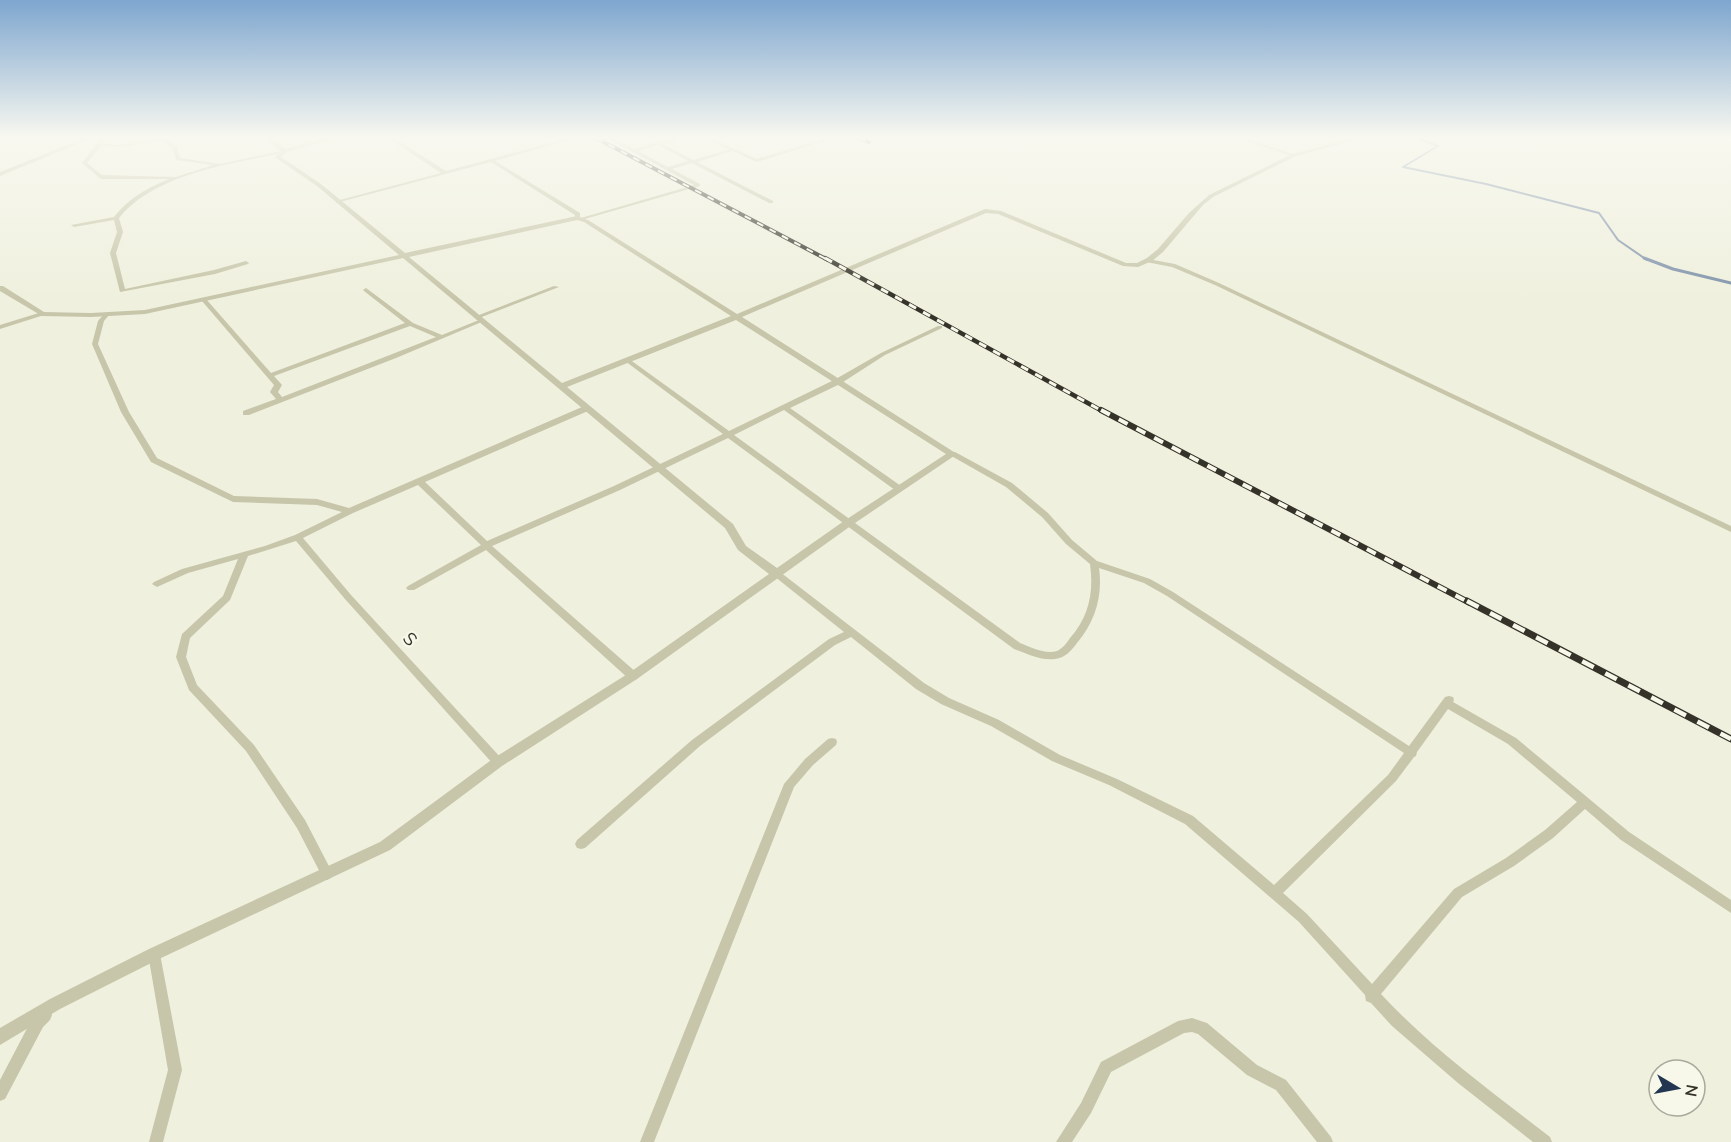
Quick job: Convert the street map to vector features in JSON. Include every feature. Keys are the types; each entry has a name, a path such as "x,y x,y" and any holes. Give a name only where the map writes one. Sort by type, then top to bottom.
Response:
{"street":[{"path":"74,225 116,218 131,202 150,191"},
{"path":"325,191 729,526 742,548 920,686 945,701 995,723 1056,758 1120,785 1189,820 1323,938 1371,996 1463,1078 1545,1142"},
{"path":"338,202 378,191"},
{"path":"542,191 578,214 580,219 837,382 952,454 1009,485 1045,514 1069,542 1094,563 1147,581 1170,594 1412,753"},
{"path":"0,327 42,314 106,315 162,309 580,219 682,191"},
{"path":"750,191 771,202"},
{"path":"560,387 736,317 985,211 999,212 1125,266 1137,267 1148,261 1169,242 1204,200 1221,191"},
{"path":"116,218 120,232 113,254 122,291 246,263"},
{"path":"1148,261 1166,263 1207,279 1731,529"},
{"path":"246,413 442,337 556,287"},
{"path":"0,288 42,314"},
{"path":"366,290 409,324 442,337"},
{"path":"204,300 271,375 278,385 274,392 280,400"},
{"path":"106,315 97,332 95,346 125,412 154,460 233,499 317,502 350,511"},
{"path":"271,375 409,324"},
{"path":"411,588 487,546 658,468 837,382 883,354 940,327"},
{"path":"627,360 1017,646 1055,656 1063,652 1083,632 1090,618 1097,579 1094,563"},
{"path":"784,407 898,488"},
{"path":"157,584 185,572 244,556 298,537 350,511 585,409"},
{"path":"0,1037 55,1004 154,954 385,846 498,762 633,676 848,522 952,454"},
{"path":"419,481 487,546 633,676"},
{"name":"S","path":"298,537 348,597 498,762"},
{"path":"244,556 227,598 185,638 181,657 192,687 250,748 301,824 327,874"},
{"path":"581,844 704,737 832,642 852,632"},
{"path":"1274,893 1392,778 1448,702 1512,741 1625,836 1731,907"},
{"path":"647,1142 790,784 809,762 832,742"},
{"path":"1371,996 1458,893 1541,840 1584,803"},
{"path":"154,954 175,1070 156,1142"},
{"path":"0,1094 38,1022 55,1004"},
{"path":"1063,1142 1086,1108 1106,1067 1183,1026 1192,1024 1202,1028 1252,1070 1281,1085 1326,1142"}],"waterway":[{"path":"1514,191 1599,213 1618,240 1644,258"},
{"path":"1644,258 1673,269 1731,283"}],"railway":[{"path":"697,191 828,260"},
{"path":"825,258 1104,412"},
{"path":"1101,410 1470,603"},
{"path":"1467,601 1731,739"}]}
